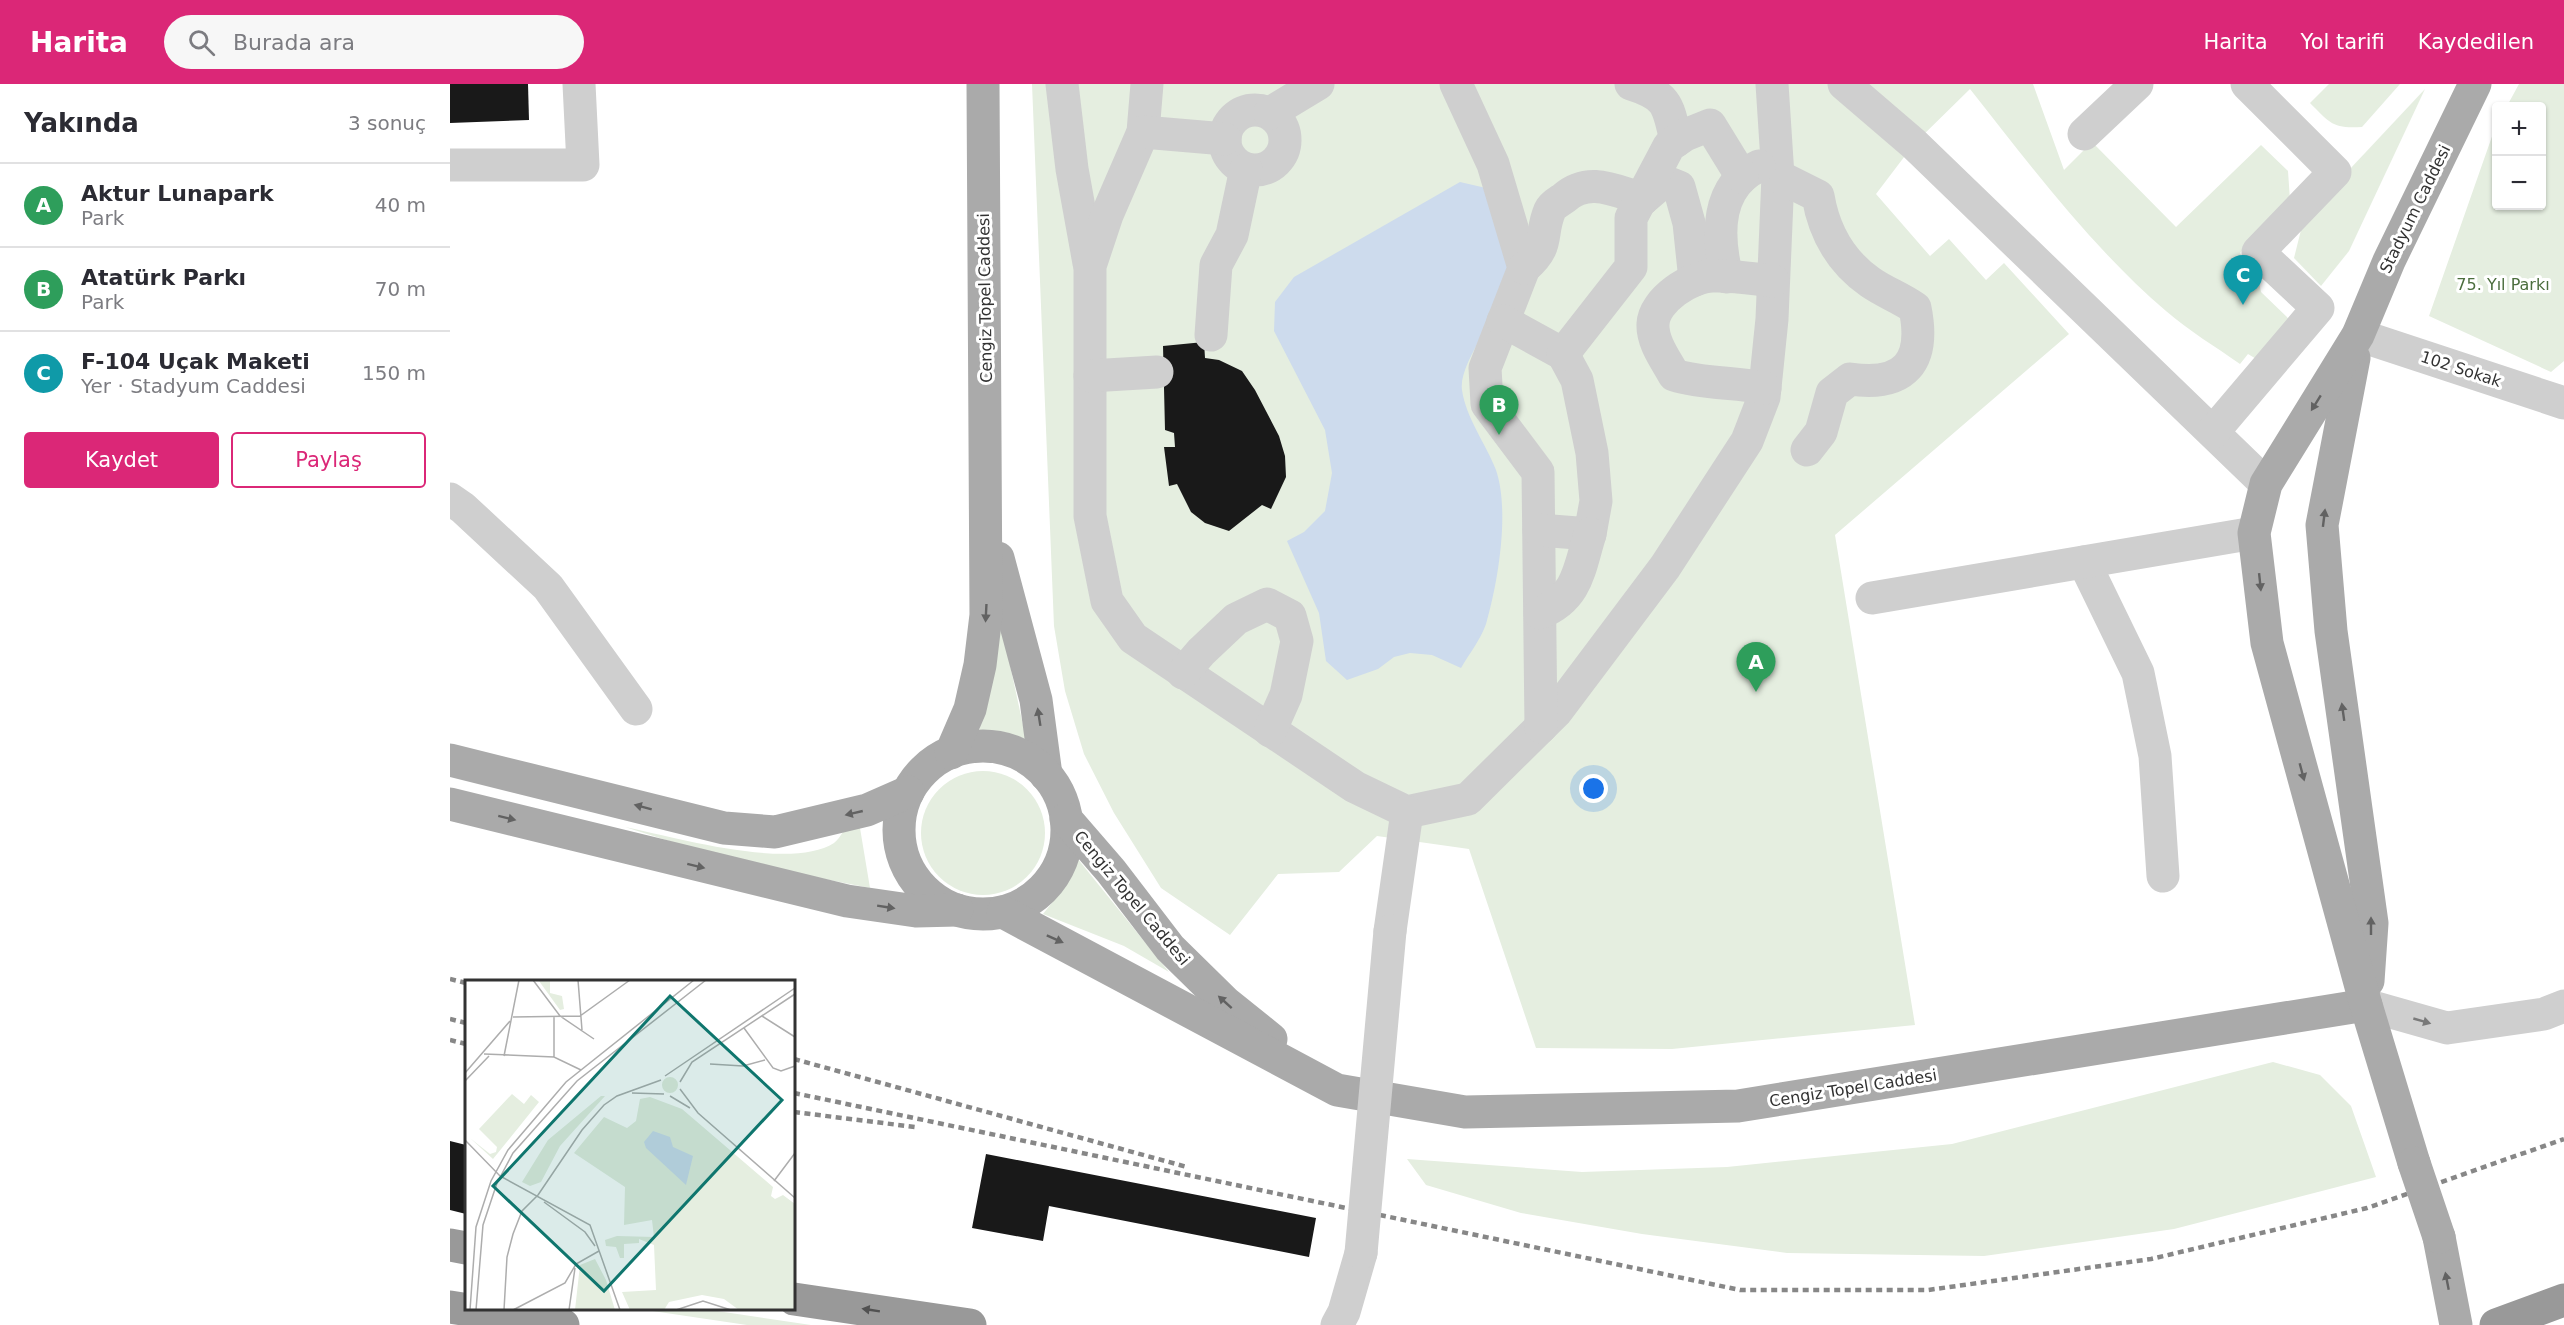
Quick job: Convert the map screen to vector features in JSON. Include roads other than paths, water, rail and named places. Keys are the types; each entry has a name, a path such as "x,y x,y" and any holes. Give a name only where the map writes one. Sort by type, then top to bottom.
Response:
{"highway":[{"path":"450,1245 465,1248"},
{"path":"795,1299 970,1325"},
{"path":"2496,1325 2564,1300"},
{"path":"450,1307 465,1309"},
{"path":"469,1310 563,1325"}],"main road":[{"name":"Cengiz Topel Caddesi","path":"951,753 970,710 980,665 986,615 982,84"},
{"name":"Stadyum Caddesi","path":"2358,335 2389,261 2475,84"},
{"path":"2358,335 2266,484 2254,533 2267,643 2366,1005 2439,1237 2456,1325"},
{"path":"2358,335 2322,525 2331,631 2372,923 2366,1005"},
{"name":"Cengiz Topel Caddesi","path":"987,513 1036,700 1046,776"},
{"name":"Cengiz Topel Caddesi","path":"971,747 992,747 1011,752 1030,762 1046,776 1059,796 1066,819 1065,843 1059,867 1045,887 1026,903 1003,912 972,914 957,910 935,899 917,883 905,862 899,838 900,814 908,792 919,775 933,762 971,747"},
{"path":"450,760 734,829 775,832 867,810 908,792"},
{"path":"450,804 847,901 916,911 957,910"},
{"name":"Cengiz Topel Caddesi","path":"1066,819 1112,871 1170,948 1225,1002 1337,1090"},
{"name":"Cengiz Topel Caddesi","path":"1003,912 1337,1090 1465,1112 1738,1106 2366,1005"}],"street":[{"path":"450,165 583,165 579,84"},
{"path":"1062,84 1072,169 1090,266 1090,516 1107,601 1133,638 1355,788 1407,812 1468,799 1556,712 1665,567 1747,441 1764,397 1773,281 1777,167 1772,84"},
{"path":"1090,266 1107,215 1143,132 1147,84"},
{"path":"1270,113 1318,84"},
{"path":"1456,84 1493,164 1524,268"},
{"path":"1631,84 1652,91 1668,106 1676,141"},
{"path":"1844,84 1914,144 2266,484"},
{"path":"2084,135 2137,84"},
{"path":"2213,432 2318,308 2258,252 2335,172 2247,84"},
{"path":"1260,110 1270,113 1283,128 1285,148 1281,157 1265,169 1246,169 1231,157 1225,139 1227,129 1240,114 1260,110"},
{"path":"1658,312 1631,267 1631,218 1669,146 1710,125 1742,177"},
{"path":"1143,132 1225,139"},
{"path":"1711,279 1720,249 1721,221 1728,194 1746,172 1777,167 1818,196 1822,218 1836,250 1870,282 1915,308 1918,324 1916,347 1909,366 1894,379 1870,382 1850,379 1832,393 1821,432 1807,450"},
{"path":"1211,335 1216,265 1232,235 1246,169"},
{"path":"1643,199 1664,181 1680,187 1689,223 1711,279"},
{"path":"1541,727 1538,472 1487,404 1485,368 1524,268 1536,258 1545,238 1551,209 1576,187 1594,185 1643,199"},
{"path":"1563,354 1631,267"},
{"path":"1765,388 1738,383 1693,381 1674,375 1659,348 1653,324 1663,302 1682,285 1711,279 1773,281"},
{"path":"1503,321 1563,354 1577,380 1592,453 1596,501 1590,534 1574,587 1557,606 1540,613"},
{"name":"102 Sokak","path":"2358,335 2564,403"},
{"path":"1090,376 1157,372"},
{"path":"450,499 463,508 548,587 636,709"},
{"path":"1539,530 1590,534"},
{"path":"1872,598 2254,533"},
{"path":"2084,562 2138,673 2155,756 2163,876"},
{"path":"1183,673 1201,652 1236,619 1267,604 1290,616 1296,641 1286,695 1270,731"},
{"path":"1337,1325 1344,1312 1361,1253 1390,931 1407,812"},
{"path":"2366,1005 2447,1028 2544,1014 2564,1006"}],"water":[{"path":"1460,182 1486,188 1501,231 1508,265 1505,290 1467,365 1462,390 1472,421 1496,470 1500,487 1501,547 1490,607 1481,635 1461,668 1432,655 1410,653 1394,657 1378,669 1347,680 1326,661 1319,613 1287,541 1304,532 1325,511 1332,473 1325,430 1274,331 1275,302 1294,277"}],"railway":[{"path":"450,979 465,983"},
{"path":"450,1019 465,1023"},
{"path":"450,1040 465,1044"},
{"path":"795,1059 1187,1167"},
{"path":"795,1093 1740,1290 1928,1290 2151,1259 2367,1208 2564,1139"},
{"path":"795,1112 915,1127"}],"place":[{"name":"F-104 Uçak Maketi","path":"2243,305"},
{"name":"Atatürk Parkı","path":"1499,435"},
{"name":"Aktur Lunapark","path":"1756,692"}],"park label":[{"name":"75. Yıl Parkı","path":"2503,284"}]}
